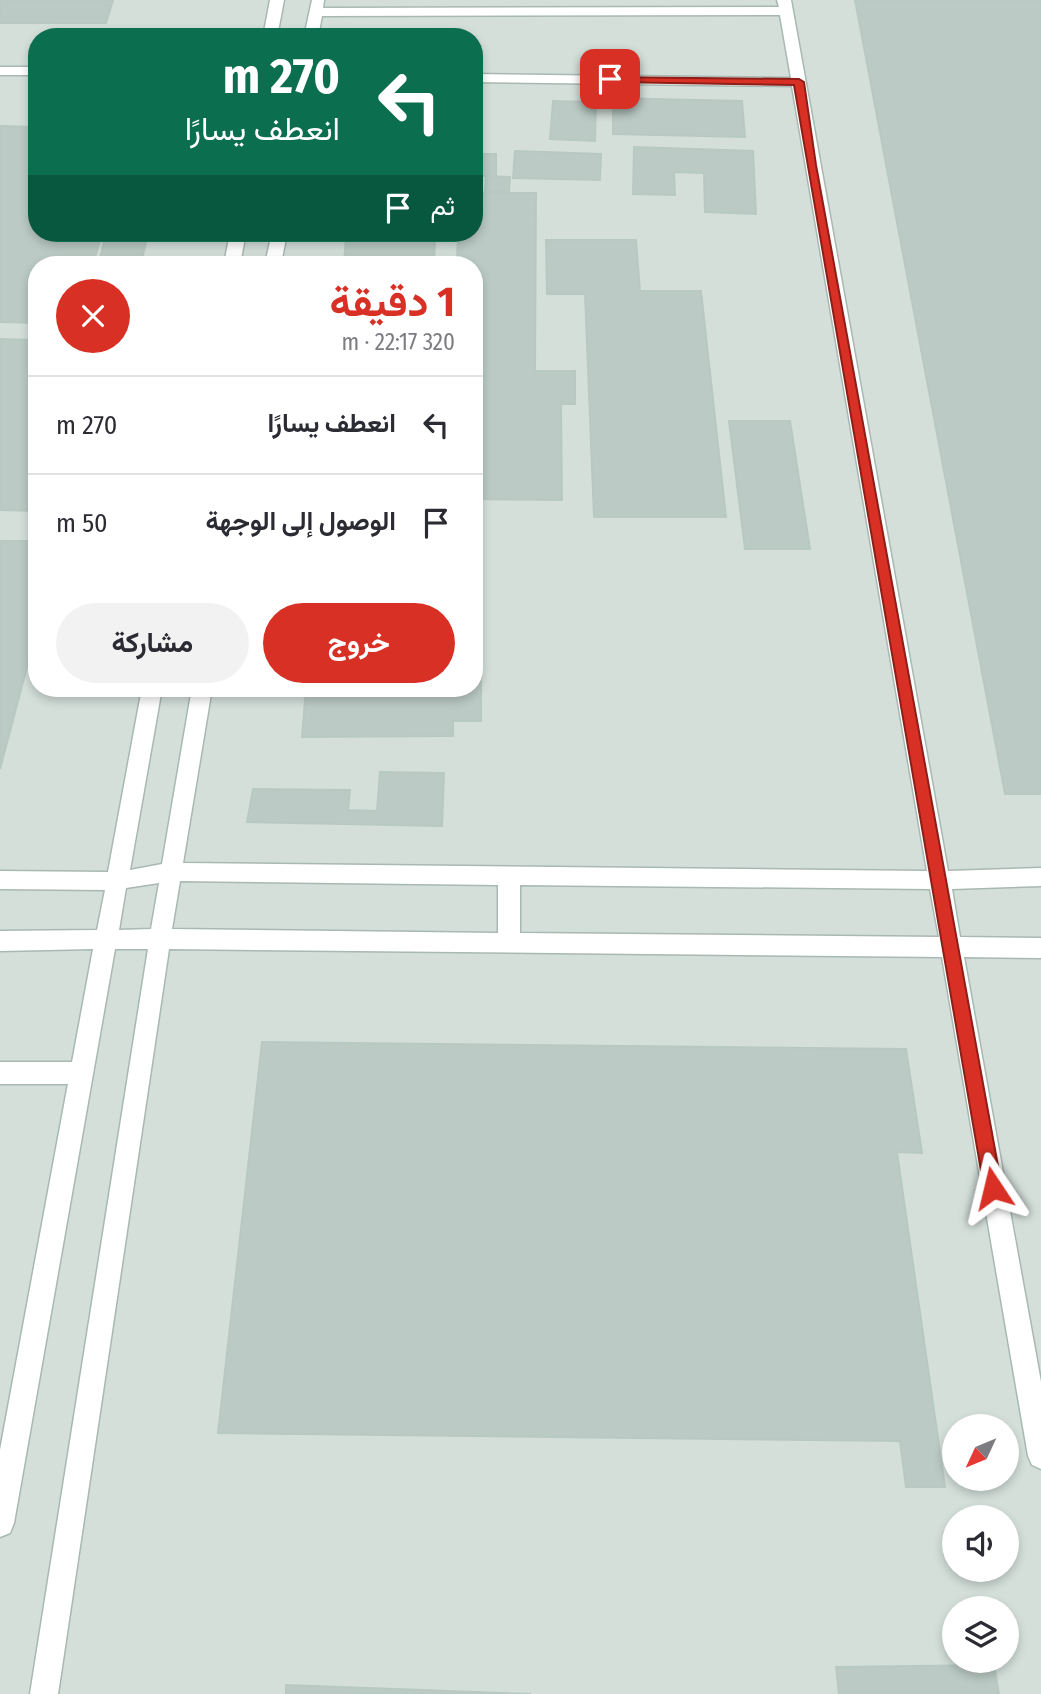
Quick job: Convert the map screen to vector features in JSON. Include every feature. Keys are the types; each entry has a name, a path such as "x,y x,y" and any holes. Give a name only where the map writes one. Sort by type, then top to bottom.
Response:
{"street":[{"path":"272,28 277,0"},
{"path":"313,28 317,6 785,6 949,948 1041,1455"},
{"path":"0,71 28,71"},
{"path":"483,78 799,82"},
{"path":"0,1523 103,941 150,697"},
{"path":"44,1694 160,939 200,697"},
{"path":"0,880 115,881 171,872 937,880 1041,877"},
{"path":"509,876 509,944"},
{"path":"0,941 160,939 1041,948"},
{"path":"0,1073 80,1073"}],"shaded area":[{"path":"0,0 1041,0 1041,1694 0,1694"}],"building":[{"path":"0,0 113,0 106,23 0,23"},
{"path":"855,0 1041,0 1041,794 1005,794"},
{"path":"613,98 742,101 745,137 613,134"},
{"path":"553,101 596,102 595,141 550,139"},
{"path":"0,126 28,127 28,242 99,242 95,256 28,256 28,323 0,322"},
{"path":"634,147 753,151 756,214 705,212 704,173 674,172 675,195 633,194"},
{"path":"515,151 601,154 600,180 513,178"},
{"path":"483,154 496,154 496,176 483,176"},
{"path":"486,176 510,177 509,191 485,191"},
{"path":"483,193 536,193 535,371 575,371 575,404 561,404 562,500 483,499 483,256 457,256 458,242 483,242"},
{"path":"546,240 636,240 640,291 701,291 726,517 594,517 585,294 547,294"},
{"path":"104,242 146,242 143,256 101,256"},
{"path":"346,242 435,242 434,256 345,256"},
{"path":"0,339 28,340 28,511 0,510"},
{"path":"729,421 790,421 810,549 745,549"},
{"path":"0,541 28,541 28,663 0,769"},
{"path":"305,697 481,697 481,721 453,721 453,736 302,737"},
{"path":"380,772 444,773 442,826 247,822 253,789 350,790 348,810 377,811"},
{"path":"262,1042 906,1049 922,1153 897,1152 942,1466 942,1487 906,1487 900,1441 218,1433"},
{"path":"942,1666 942,1673 995,1673 999,1694 839,1694 836,1667"},
{"path":"286,1685 531,1694 286,1694"}],"route":[{"path":"610,79 799,82 801,110 993,1188"}]}
